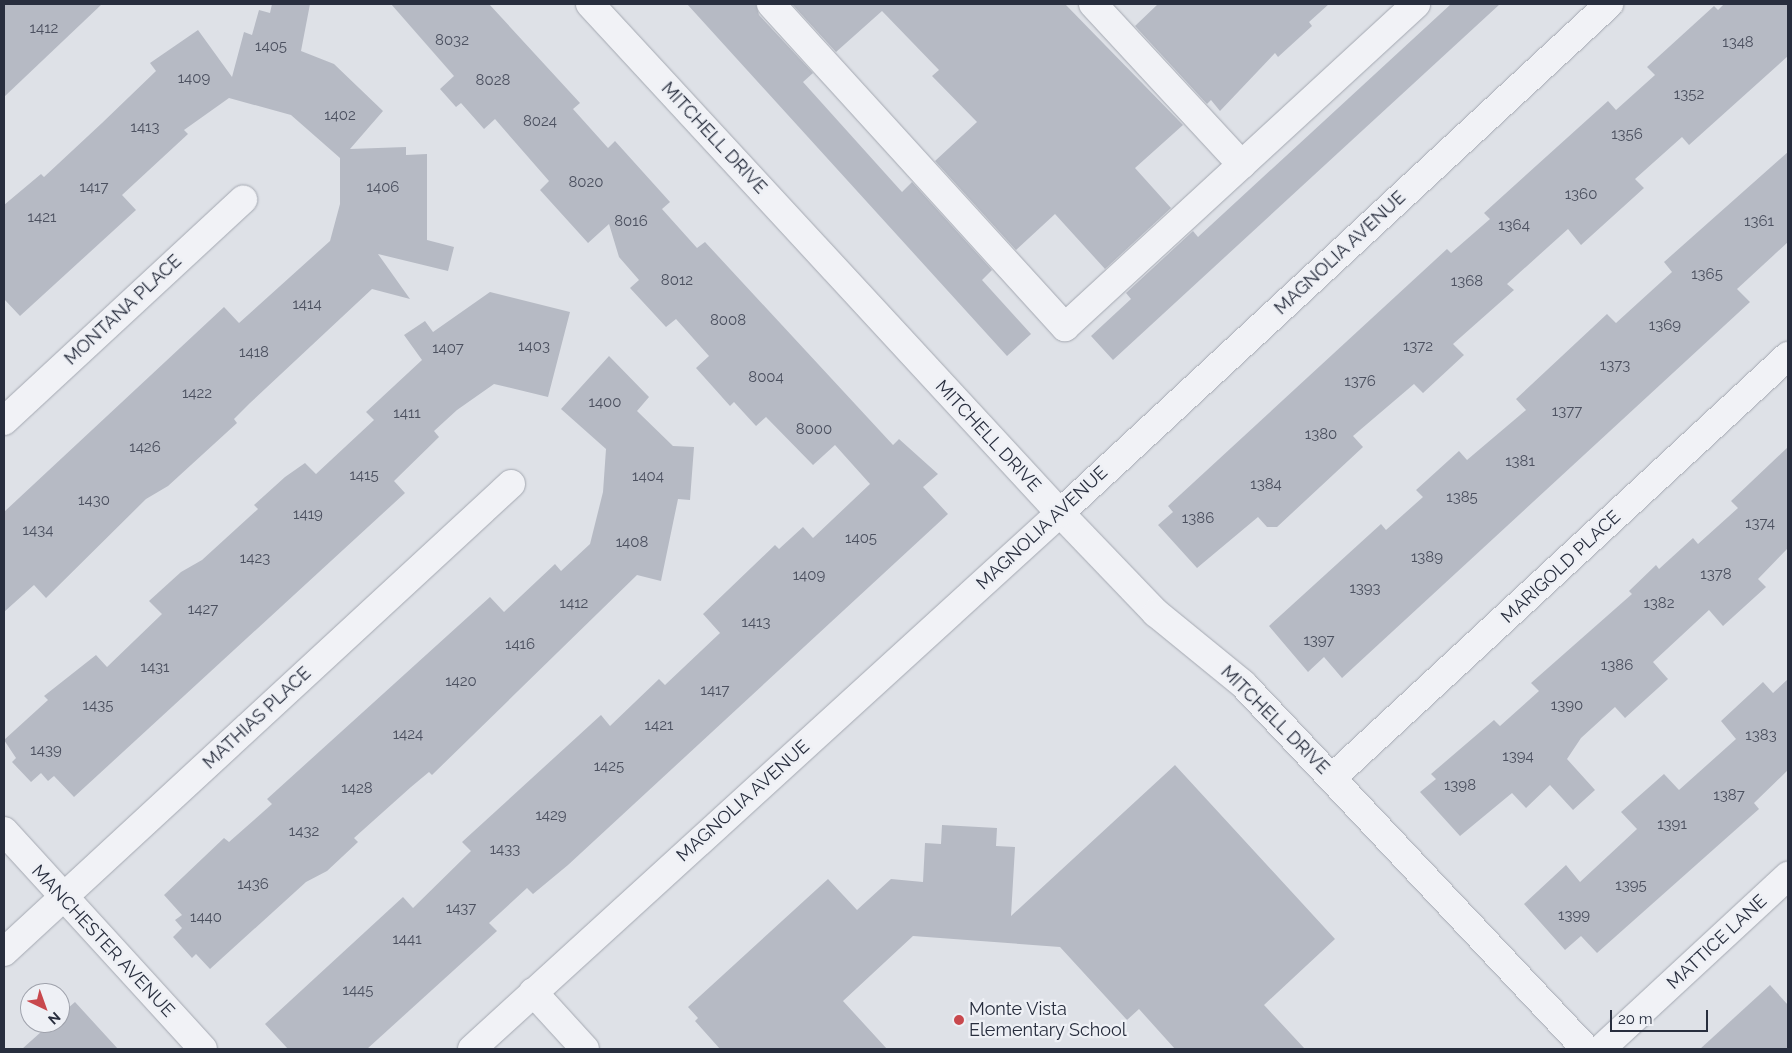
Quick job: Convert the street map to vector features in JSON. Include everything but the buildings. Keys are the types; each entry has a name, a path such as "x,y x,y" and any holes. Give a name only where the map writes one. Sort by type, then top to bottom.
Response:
{"street":[{"name":"MITCHELL DRIVE","path":"590,4 1060,513 1156,613 1243,684 1333,777 1586,1049"},
{"path":"771,4 1065,327 1416,4"},
{"path":"1093,4 1242,165"},
{"name":"MAGNOLIA AVENUE","path":"472,1049 1060,513 1609,4"},
{"name":"MONTANA PLACE","path":"4,421 243,200"},
{"name":"MARIGOLD PLACE","path":"1333,777 1788,356"},
{"name":"MATHIAS PLACE","path":"4,952 511,484"},
{"name":"MANCHESTER AVENUE","path":"4,832 203,1049"},
{"name":"MATTICE LANE","path":"1601,1049 1788,876"},
{"path":"533,992 585,1049"}],"place":[{"name":"Monte Vista Elementary School","path":"959,1020"}]}
